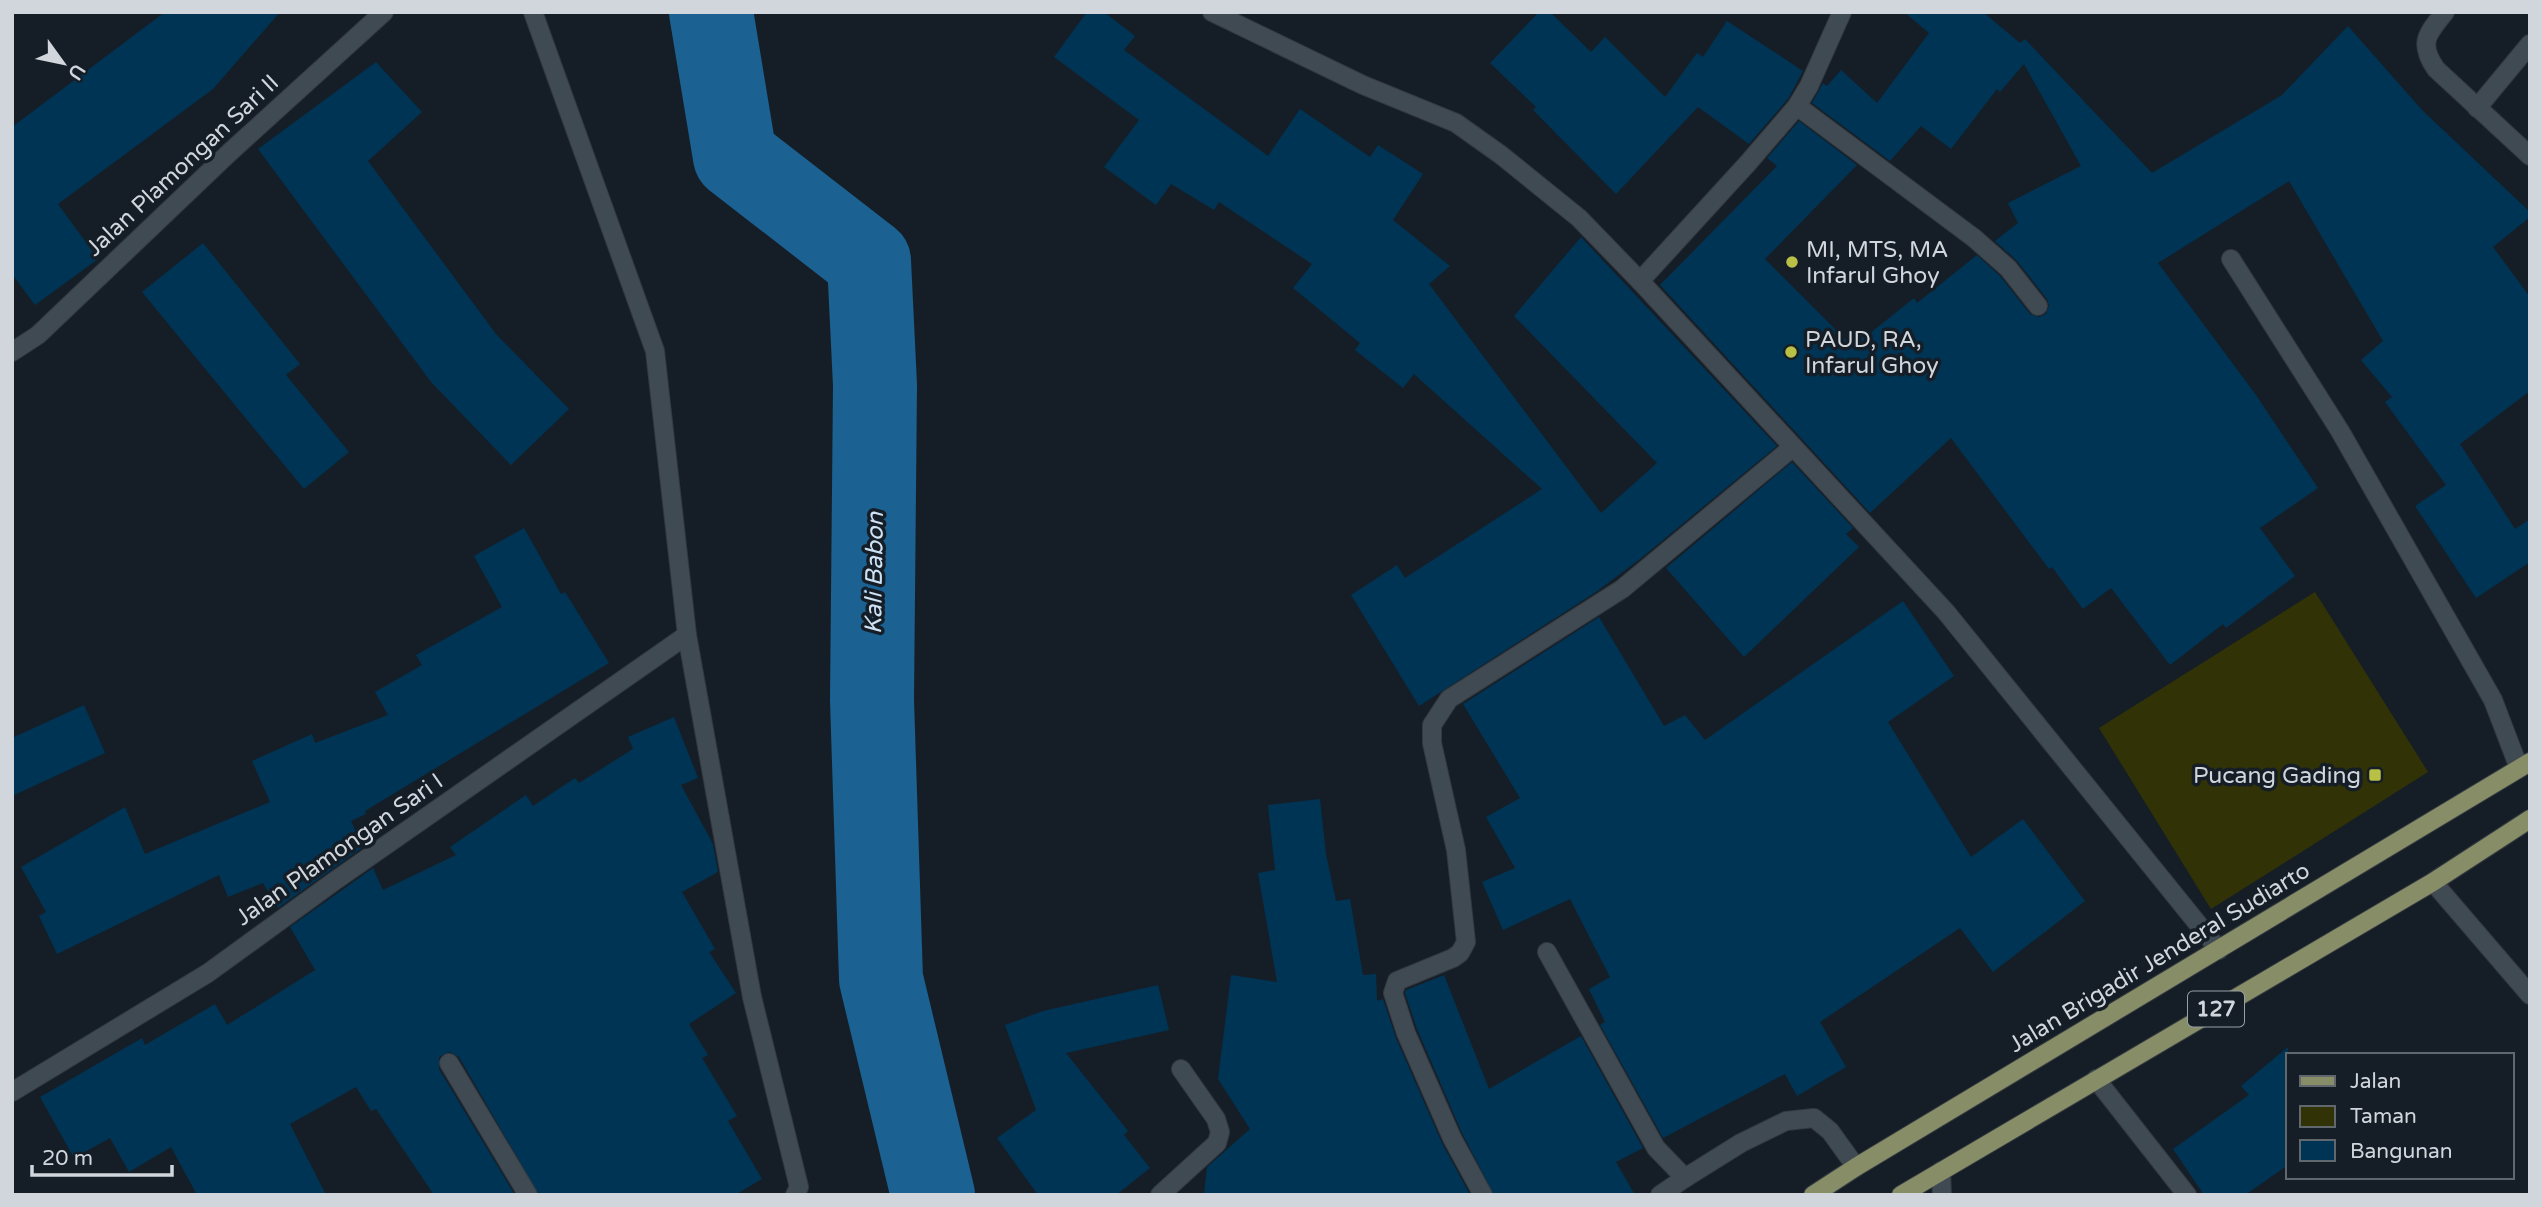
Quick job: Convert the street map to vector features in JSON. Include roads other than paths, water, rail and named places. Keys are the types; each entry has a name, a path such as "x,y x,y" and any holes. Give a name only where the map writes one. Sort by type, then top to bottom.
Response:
{"main road":[{"name":"Jalan Brigadir Jenderal Sudiarto","path":"1813,1195 2524,765"},
{"name":"127","path":"1900,1195 2433,882 2530,819"}],"street":[{"name":"Jalan Plamongan Sari II","path":"12,352 38,335 229,153 384,12"},
{"path":"533,12 655,351 687,635 751,997 799,1186 796,1195"},
{"path":"1212,12 1363,85 1455,123 1501,155 1579,218 1946,612 2218,950"},
{"path":"1640,281 1797,106 1809,86 1842,12"},
{"path":"2445,12 2427,39 2425,47 2428,57 2436,69 2530,156"},
{"path":"2477,107 2530,44"},
{"path":"1797,106 1974,238 2008,268 2038,306"},
{"path":"2231,259 2340,431 2493,700 2524,765"},
{"path":"1483,1195 1452,1138 1406,1033 1393,993 1397,981 1453,958 1460,953 1466,942 1456,850 1432,743 1432,725 1449,699 1622,589 1793,447"},
{"name":"Jalan Plamongan Sari I","path":"12,1092 208,973 687,635"},
{"path":"2433,882 2530,995"},
{"path":"1547,952 1656,1148 1685,1178"},
{"path":"449,1063 528,1195"},
{"path":"1160,1195 1217,1143 1220,1132 1216,1119 1181,1069"},
{"path":"2096,1080 2187,1195"},
{"path":"1660,1195 1741,1143 1786,1121 1814,1118 1830,1131 1856,1167"},
{"path":"1941,1171 1942,1195"}],"waterway":[{"name":"Kali Babon","path":"711,12 735,157 869,261 875,385 872,700 881,979 933,1195"}],"place":[{"name":"MI, MTS, MA Infarul Ghoy","path":"1792,262"},
{"name":"PAUD, RA, Infarul Ghoy","path":"1791,352"},
{"name":"Pucang Gading","path":"2375,775"}]}
